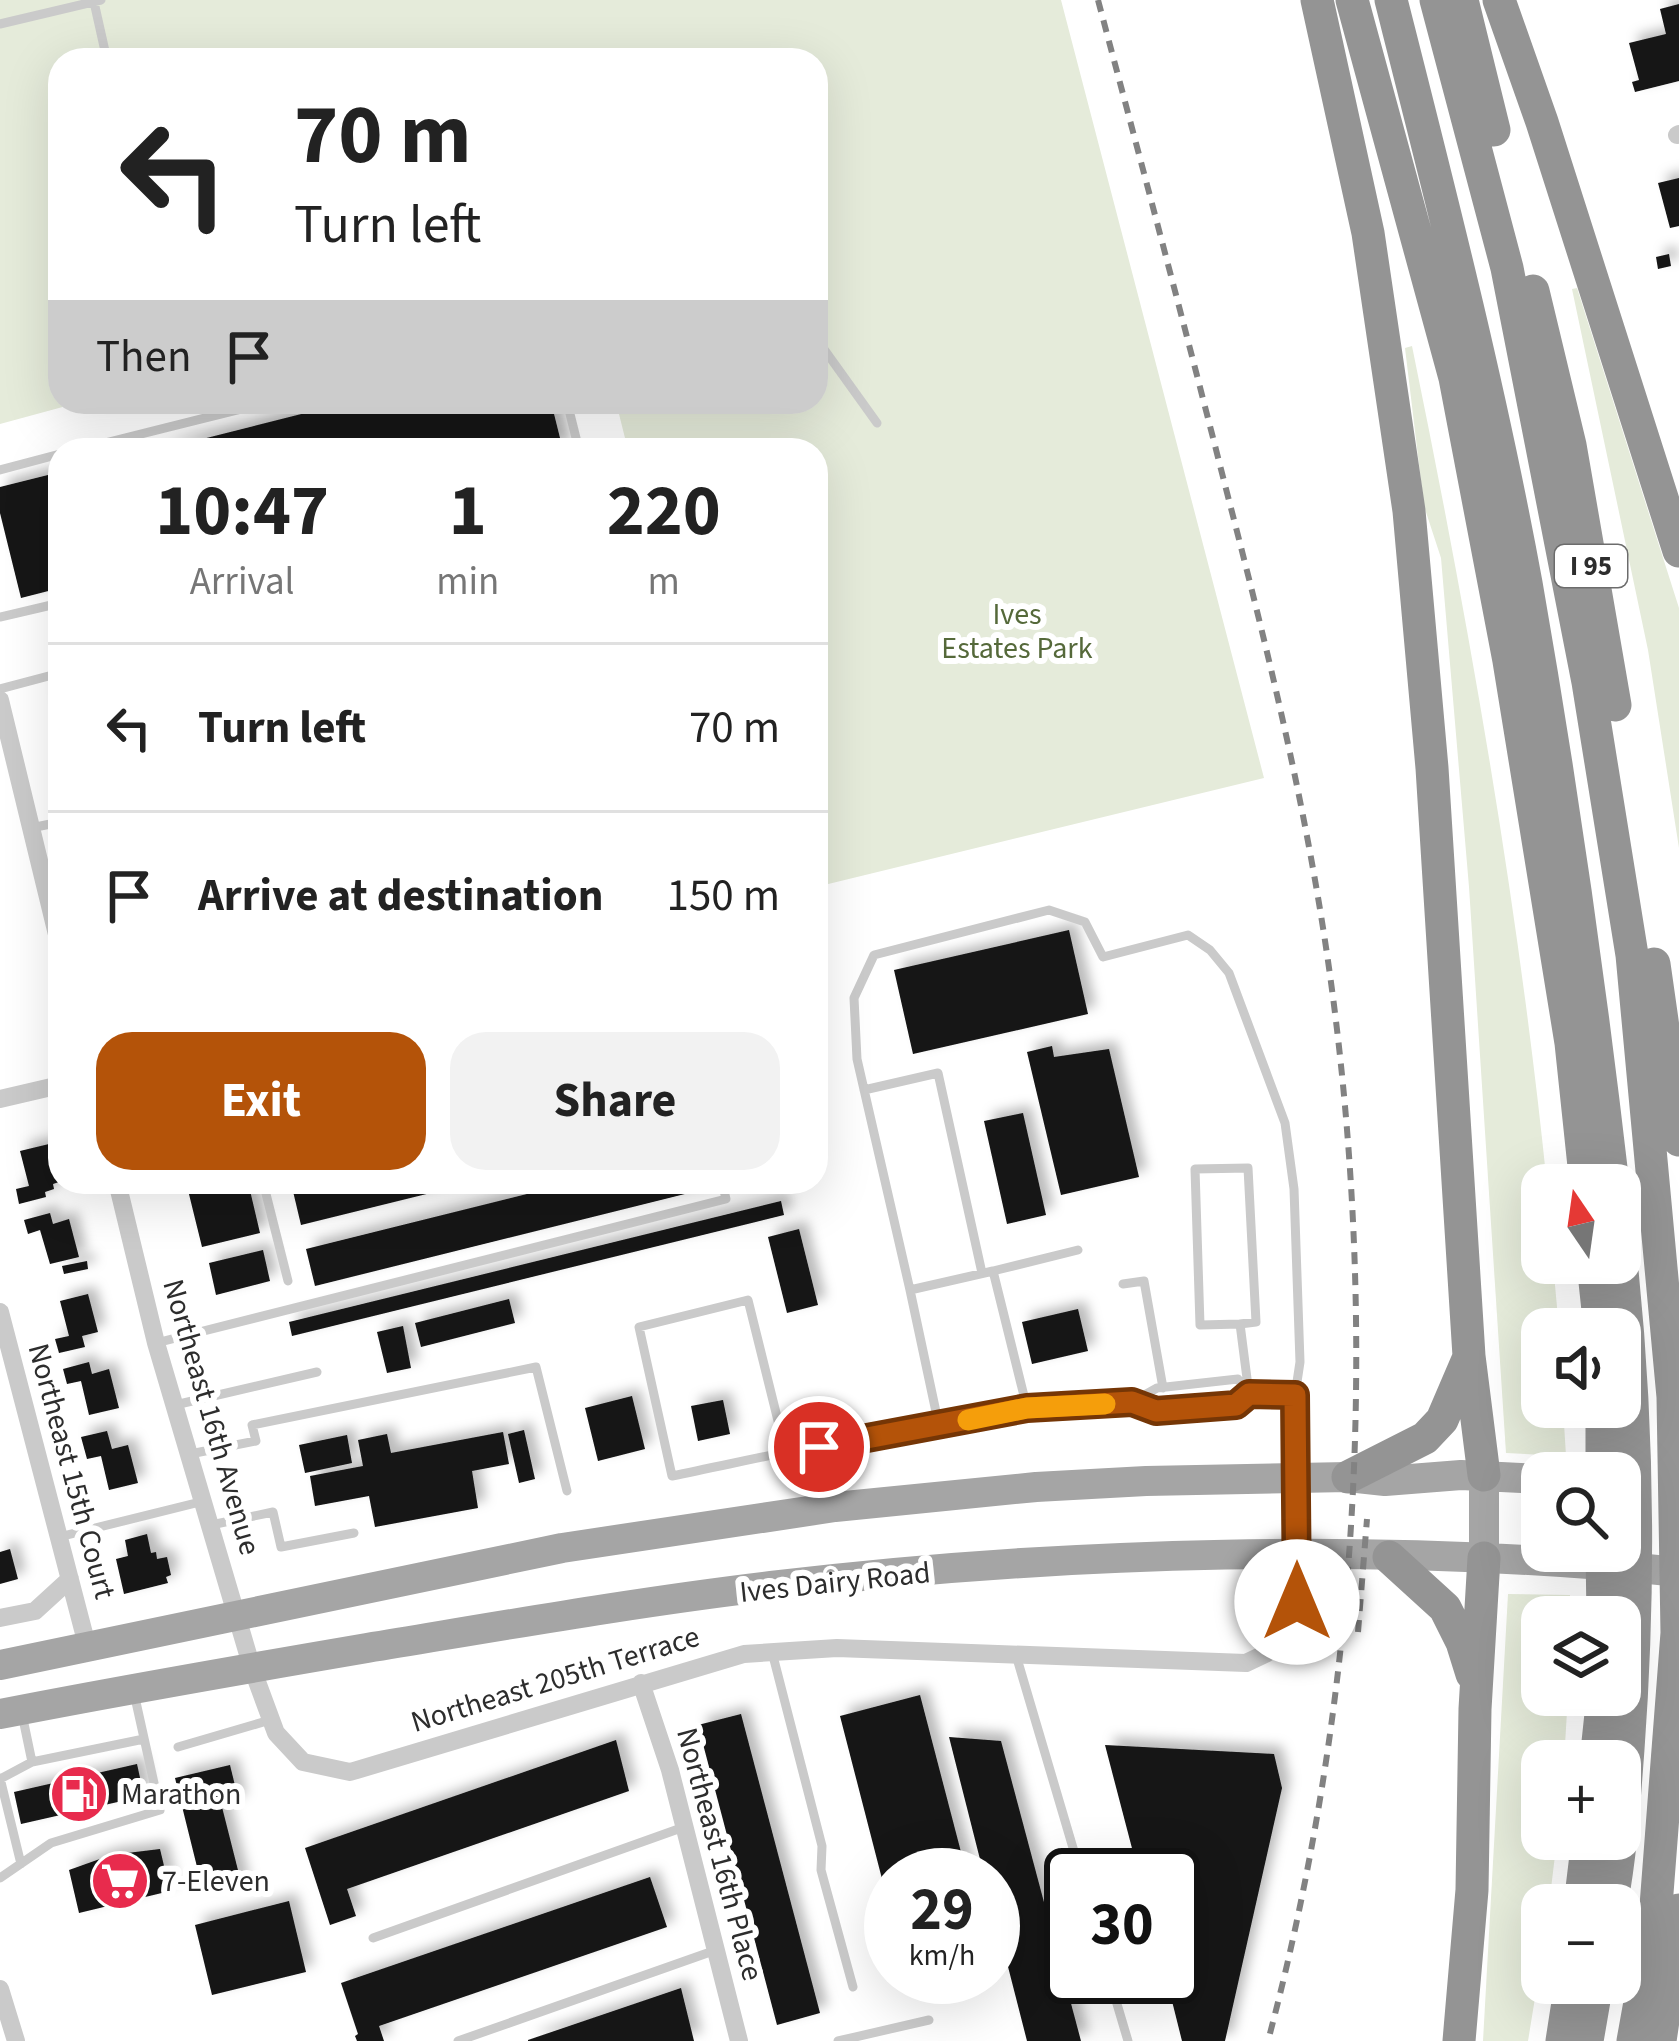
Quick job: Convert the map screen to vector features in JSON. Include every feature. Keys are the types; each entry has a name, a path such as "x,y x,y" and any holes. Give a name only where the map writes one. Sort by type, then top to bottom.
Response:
{"highway":[{"path":"1317,0 1368,233 1414,548 1469,1356 1484,1475"},
{"path":"1352,0 1455,378 1509,661 1571,1043 1584,1164"},
{"path":"1391,0 1453,244 1525,581 1592,997 1610,1164"},
{"path":"1436,0 1507,268 1588,682 1632,955 1673,1397 1677,1634 1655,1919 1634,2041"},
{"name":"I 95","path":"1462,0 1570,446 1614,694 1679,1140"},
{"path":"1498,0 1542,122 1679,550"},
{"path":"1615,1884 1636,1647 1634,1455 1622,1284"},
{"path":"1348,1478 1425,1438 1442,1420 1469,1356"},
{"path":"1403,1556 1432,1598 1445,1608 1477,1689"},
{"path":"1459,2041 1472,1890 1484,1558"},
{"path":"1660,2041 1679,1910"},
{"path":"1562,2041 1568,2004"},
{"path":"1587,2041 1594,2004"}],"main road":[{"path":"1484,1475 1484,1558"},
{"path":"0,1665 562,1548 835,1507 1036,1487 1521,1478"},
{"path":"1641,1486 1679,1489"},
{"name":"Ives Dairy Road","path":"10,1712 569,1614 772,1586 979,1568 1227,1556 1403,1556 1679,1572"}],"street":[{"path":"0,700 31,828 48,875"},
{"path":"0,1099 48,1088"},
{"name":"Northeast 16th Avenue","path":"120,1194 156,1343 252,1668"},
{"name":"Northeast 15th Court","path":"0,1312 5,1352 87,1645"},
{"name":"Northeast 205th Terrace","path":"252,1668 276,1733 303,1762 350,1772 744,1654 837,1648 1246,1663 1267,1653 1290,1622 1297,1602 1295,1395"},
{"path":"0,1618 35,1611 70,1580"},
{"name":"Northeast 16th Place","path":"641,1683 739,2041"},
{"path":"0,1988 16,2041"}],"lane":[{"path":"0,24 97,1 105,48"},
{"path":"828,355 877,423"},
{"path":"124,438 221,414"},
{"path":"0,470 48,457"},
{"path":"0,617 48,606"},
{"path":"0,689 48,676"},
{"path":"31,828 48,824"},
{"path":"939,1426 857,1059 854,998 874,955 1049,910 1085,922 1102,957 1188,934 1210,950 1229,973 1286,1123 1291,1148 1300,1362 1295,1395 1249,1394 1236,1405 1156,1411 1132,1402"},
{"path":"864,1090 938,1072 1027,1408"},
{"path":"1248,1168 1256,1322 1240,1324 1200,1325 1195,1169 1248,1168"},
{"path":"265,1194 288,1280"},
{"path":"156,1343 726,1199 725,1194"},
{"path":"910,1289 1078,1250"},
{"path":"1123,1284 1144,1281 1162,1388"},
{"path":"786,1453 748,1300 639,1327 672,1475 1027,1408 1132,1402 1162,1388 1238,1379 1249,1394"},
{"path":"1240,1324 1249,1394"},
{"path":"190,1454 256,1441 253,1425 536,1367 567,1491"},
{"path":"175,1405 317,1372"},
{"path":"59,1537 204,1502"},
{"path":"211,1525 273,1512 281,1547 354,1533"},
{"path":"772,1652 822,1846 821,1870 853,1987"},
{"path":"1016,1655 1073,1848"},
{"path":"0,1879 51,1844 160,1810 133,1688"},
{"path":"10,1712 32,1762"},
{"path":"178,1747 272,1720"},
{"path":"21,1864 0,1779 32,1762 144,1738"},
{"path":"373,1938 684,1827"},
{"path":"458,2041 716,1951"},
{"path":"1117,2004 1128,2041"},
{"path":"838,2041 929,2020"}],"green space":[{"name":"Ives Estates Park","path":"0,0 1061,0 1264,778 828,884 828,438 625,438 619,414 828,414 828,48 48,48 48,411 0,424"},
{"path":"1577,288 1679,608 1679,848 1648,650 1572,289"},
{"path":"1412,346 1472,659 1507,868 1545,1164 1521,1164 1521,1284 1555,1284 1557,1308 1521,1308 1521,1428 1564,1428 1566,1452 1506,1453 1469,887 1441,558 1424,506 1405,348"},
{"path":"1508,1594 1570,1595 1521,1596 1521,1716 1567,1716 1565,1740 1521,1740 1521,1860 1554,1860 1552,1884 1521,1884 1521,2004 1534,2004 1528,2041 1483,2041"}],"building":[{"path":"1679,4 1679,81 1635,92 1632,82 1639,80 1629,43 1666,34 1660,9"},
{"path":"1679,178 1679,226 1670,228 1658,183"},
{"path":"1669,254 1671,266 1658,269 1656,257"},
{"path":"302,414 554,414 560,438 206,438"},
{"path":"48,475 48,591 21,598 0,513 0,487"},
{"path":"1069,930 1088,1014 913,1054 894,970"},
{"path":"1052,1046 1054,1057 1109,1049 1139,1177 1061,1195 1027,1052"},
{"path":"1023,1113 1046,1215 1007,1224 984,1121"},
{"path":"48,1144 46,1197 19,1204 16,1189 29,1186 20,1151"},
{"path":"189,1194 251,1194 260,1233 202,1247"},
{"path":"294,1194 427,1194 301,1225"},
{"path":"527,1194 685,1194 315,1286 306,1249"},
{"path":"781,1201 784,1215 292,1336 289,1322"},
{"path":"50,1213 53,1224 69,1219 79,1257 50,1264 40,1230 28,1234 24,1220"},
{"path":"799,1229 818,1305 787,1313 768,1237"},
{"path":"263,1250 270,1281 216,1295 209,1263"},
{"path":"87,1261 88,1269 64,1274 62,1266"},
{"path":"88,1294 98,1332 82,1336 85,1347 59,1353 55,1339 69,1336 60,1301"},
{"path":"509,1299 515,1323 421,1347 415,1323"},
{"path":"1078,1309 1088,1351 1032,1364 1022,1322"},
{"path":"403,1326 411,1368 387,1373 377,1332"},
{"path":"89,1362 92,1374 109,1369 119,1408 89,1415 81,1381 67,1384 63,1369"},
{"path":"632,1396 645,1449 598,1461 585,1408"},
{"path":"723,1400 730,1434 698,1441 691,1406"},
{"path":"524,1430 535,1479 519,1483 508,1434"},
{"path":"107,1431 112,1449 128,1445 138,1483 109,1490 101,1456 87,1459 81,1437"},
{"path":"503,1432 509,1464 472,1471 478,1508 375,1527 369,1496 315,1506 310,1476 363,1466 358,1440 387,1434 391,1453"},
{"path":"347,1435 352,1463 305,1473 299,1445"},
{"path":"147,1534 151,1553 156,1552 157,1559 167,1557 168,1583 124,1594 116,1559 128,1556 125,1540"},
{"path":"10,1549 18,1579 0,1584 0,1552"},
{"path":"920,1695 960,1848 874,1848 840,1716"},
{"path":"741,1714 820,2013 777,2025 698,1725"},
{"path":"949,1737 1001,1741 1044,1902 1044,2004 1071,2004 1081,2041 1027,2041 1018,2004 1020,1848 977,1848"},
{"path":"616,1740 629,1791 347,1889 356,1916 330,1925 305,1848"},
{"path":"1105,1745 1274,1754 1282,1788 1225,2041 1182,2041 1173,2004 1200,2004 1200,1848 1132,1848"},
{"name":"Marathon","path":"137,1764 144,1796 21,1824 14,1792"},
{"path":"230,1765 239,1802 222,1807 242,1886 204,1895 175,1778"},
{"name":"7-Eleven","path":"160,1849 170,1891 79,1913 69,1870 111,1855"},
{"path":"650,1877 667,1927 379,2026 384,2041 357,2041 341,1983"},
{"path":"289,1901 306,1972 212,1995 195,1925"},
{"path":"681,1988 694,2041 528,2041 528,2040"}],"railway":[{"path":"1098,0 1285,728 1321,913 1345,1108 1356,1377 1341,1645 1299,1910 1268,2041"},
{"path":"1358,1632 1367,1519"}],"slow traffic":[{"path":"968,1420 1027,1408 1105,1404"}],"place":[{"name":"Marathon","path":"79,1794"},
{"name":"7-Eleven","path":"120,1881"}],"route":[{"path":"819,1447 1027,1408 1132,1402 1156,1411 1236,1405 1249,1394 1295,1395 1297,1602"}]}
